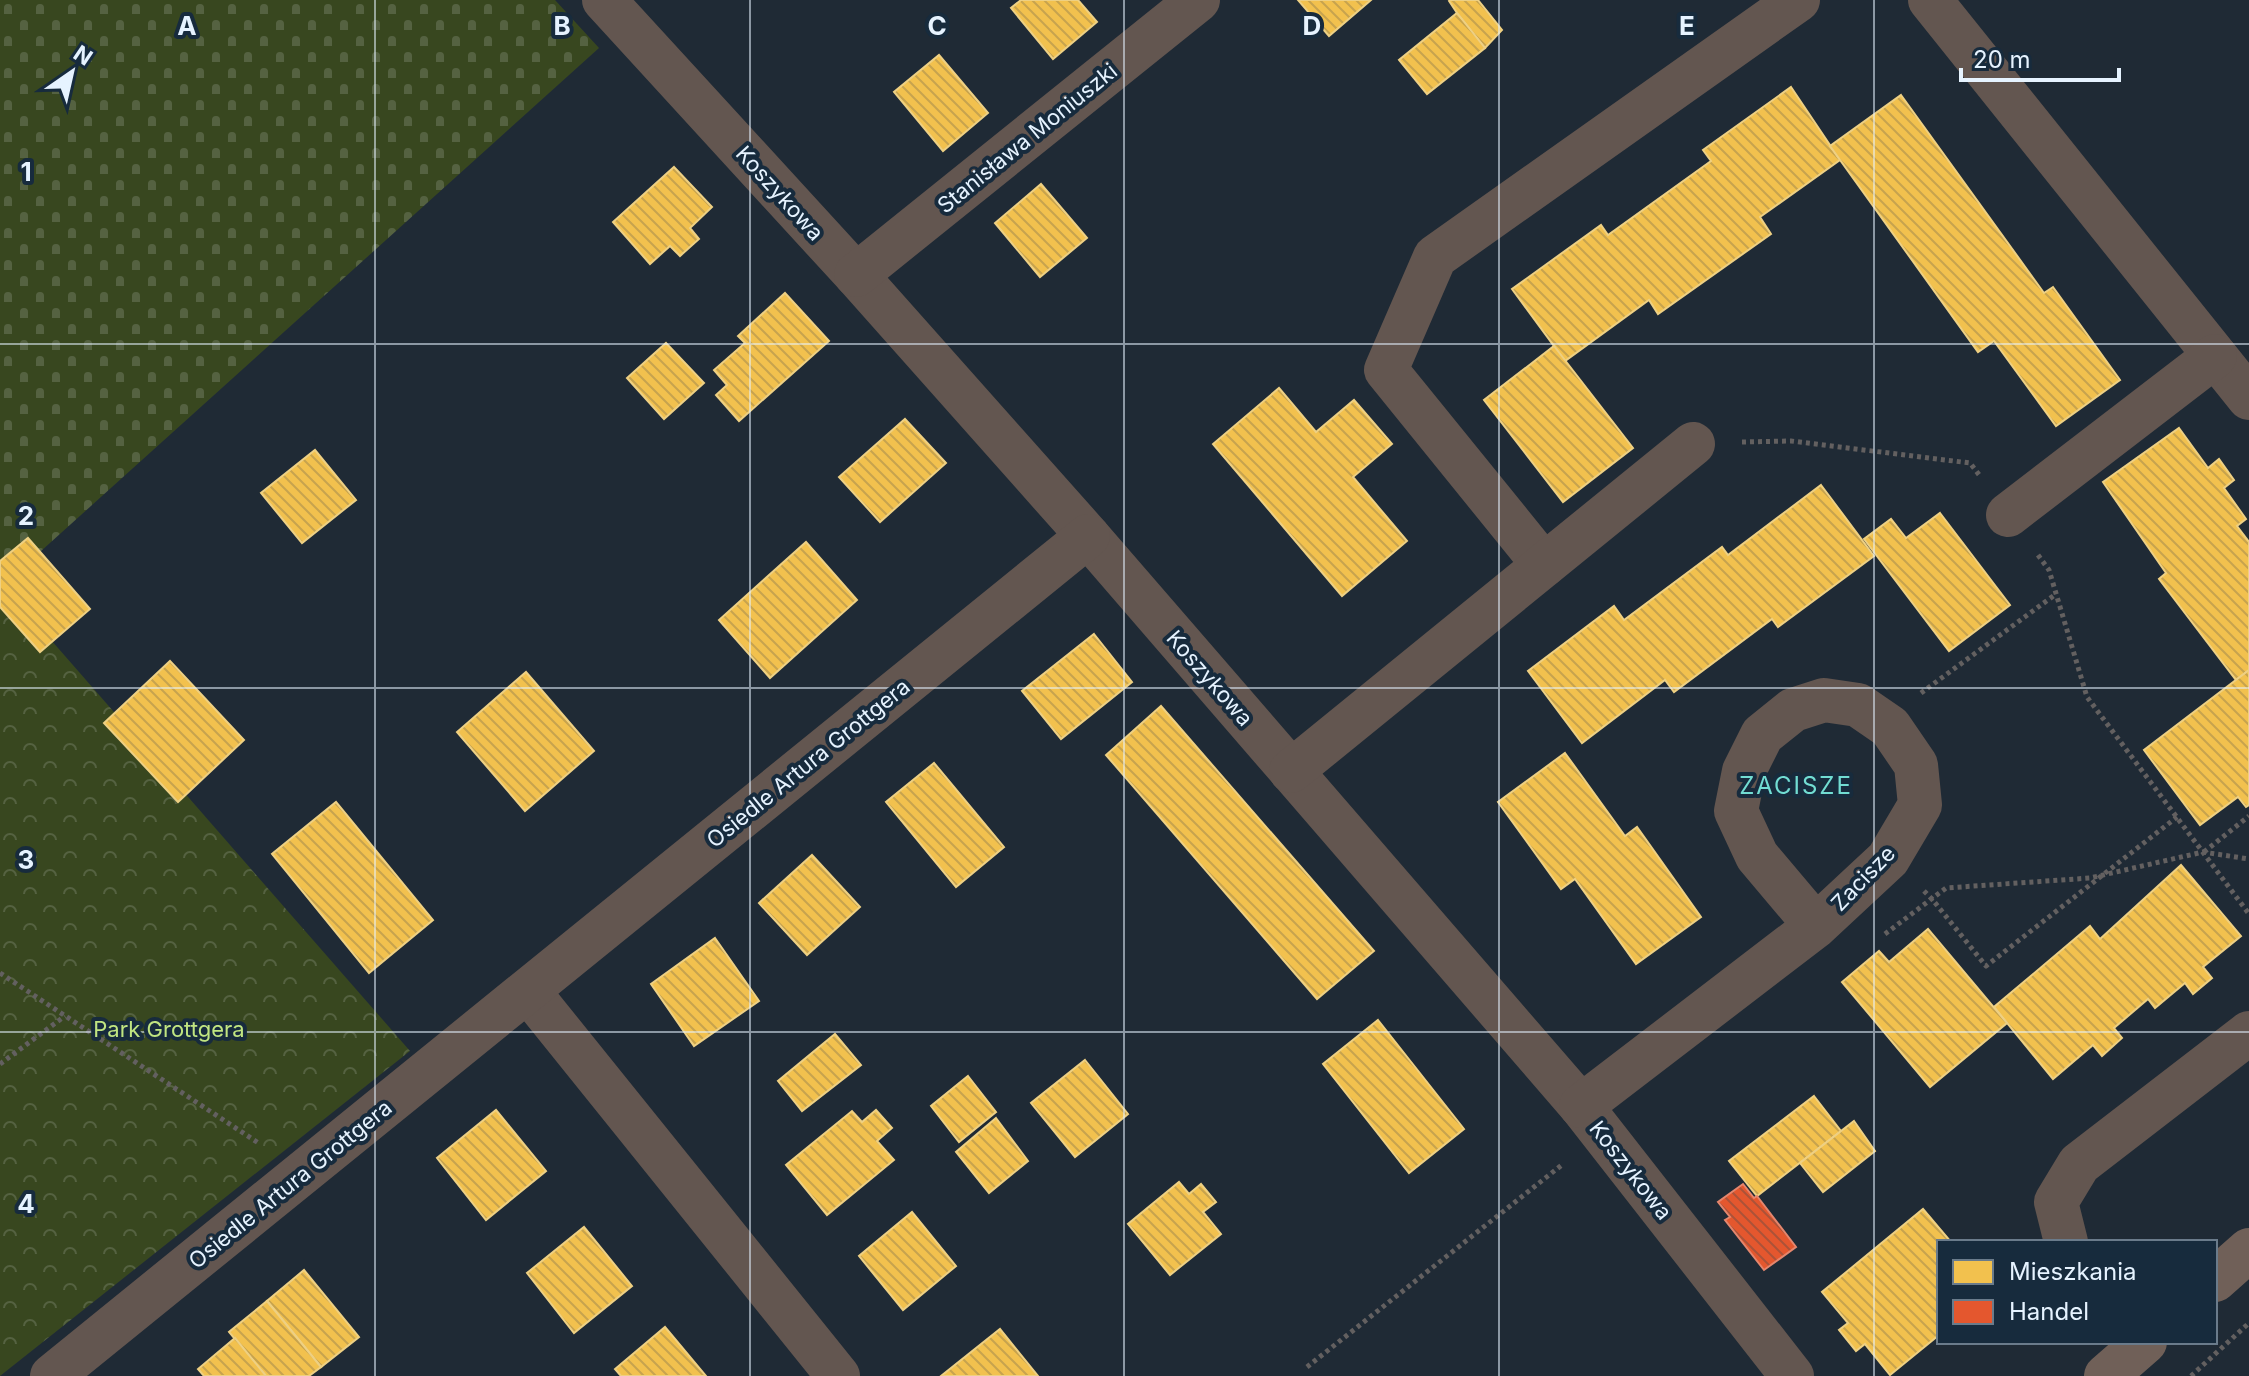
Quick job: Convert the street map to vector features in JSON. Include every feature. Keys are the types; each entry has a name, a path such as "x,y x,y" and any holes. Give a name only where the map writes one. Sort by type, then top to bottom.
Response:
{"main road":[{"path":"2217,1278 2249,1250"},
{"path":"2106,1376 2143,1344"}],"street":[{"name":"Koszykowa","path":"604,0 856,275 1291,771 1592,1120 1792,1376"},
{"name":"Stanisława Moniuszki","path":"856,275 1198,0"},
{"path":"1544,565 1386,370 1435,257 1798,0"},
{"path":"1930,0 2249,398"},
{"path":"2008,515 2215,356"},
{"path":"1291,771 1693,444"},
{"name":"Osiedle Artura Grottgera","path":"52,1376 1088,536"},
{"name":"Zacisze","path":"1592,1120 1816,926 1888,859 1920,805 1916,765 1890,727 1858,705 1824,700 1793,710 1762,735 1744,771 1736,811 1757,856 1816,926"},
{"path":"528,991 838,1376"},
{"path":"2066,1240 2056,1202 2079,1164 2249,1033"}],"path":[{"path":"1693,444 1791,441 1970,463 2049,570 2087,697 2249,914"},
{"path":"1890,727 1906,704 2056,594"},
{"path":"2203,852 2249,816"},
{"path":"1888,859 1932,899 1986,966 2177,817"},
{"path":"1882,937 1946,888 2090,878 2203,852 2249,859"},
{"path":"0,973 304,1172"},
{"path":"0,1064 65,1016"},
{"path":"1307,1367 1592,1120"},
{"path":"2191,1376 2249,1323"}],"green space":[{"path":"0,0 555,0 599,48 0,588"},
{"name":"Park Grottgera","path":"3,585 410,1051 0,1376 0,588"}],"building: Mieszkania":[{"path":"1021,0 1078,0 1097,22 1053,59 1011,8"},
{"path":"1298,0 1371,0 1329,36"},
{"path":"1450,0 1478,0 1502,30 1485,48"},
{"path":"1457,13 1485,48 1427,94 1399,60"},
{"path":"939,55 988,113 943,151 894,92"},
{"path":"1791,87 1840,160 1760,217 1771,234 1658,314 1649,300 1565,361 1512,289 1601,225 1608,235 1711,161 1703,150"},
{"path":"1901,95 2044,293 2053,287 2120,380 2056,426 1994,341 1978,352 1830,146"},
{"path":"674,167 712,207 690,228 699,239 680,256 670,246 650,264 613,222"},
{"path":"1041,184 1087,238 1040,277 995,223"},
{"path":"785,293 829,341 739,421 716,395 727,385 714,370 745,343 738,336"},
{"path":"666,343 704,383 664,419 627,378"},
{"path":"1554,346 1633,448 1563,502 1484,400"},
{"path":"1279,388 1316,432 1354,400 1392,444 1353,477 1407,541 1342,596 1213,444"},
{"path":"905,419 946,463 880,522 839,477"},
{"path":"2179,428 2208,468 2219,459 2234,480 2224,488 2246,519 2237,526 2249,542 2249,670 2236,680 2159,579 2166,573 2103,482"},
{"path":"315,450 356,500 302,543 261,493"},
{"path":"1821,485 1874,556 1778,627 1772,619 1674,692 1665,680 1582,743 1528,671 1614,606 1624,620 1722,547 1728,555"},
{"path":"1940,513 2010,605 1949,651 1864,539 1891,519 1906,538"},
{"path":"28,538 90,609 40,652 0,607 0,561"},
{"path":"806,542 857,600 770,678 719,620"},
{"path":"1094,634 1132,682 1061,739 1022,691"},
{"path":"170,661 244,740 178,802 104,723"},
{"path":"2249,670 2249,805 2246,807 2238,797 2200,825 2144,750"},
{"path":"526,672 594,751 525,811 457,732"},
{"path":"1161,706 1374,951 1317,999 1106,755"},
{"path":"1565,753 1625,836 1637,827 1701,917 1636,964 1575,879 1561,889 1498,802"},
{"path":"934,763 1004,847 956,887 886,802"},
{"path":"336,802 433,920 369,973 272,854"},
{"path":"812,855 860,907 807,955 759,903"},
{"path":"2181,865 2241,936 2203,967 2212,978 2193,994 2185,983 2155,1008 2148,999 2114,1028 2122,1038 2102,1056 2093,1045 2053,1079 1994,1007 2090,926 2100,939"},
{"path":"1928,929 2007,1023 1930,1087 1842,982 1879,951 1889,962"},
{"path":"715,938 759,1001 694,1046 651,984"},
{"path":"1378,1020 1464,1129 1409,1173 1323,1064"},
{"path":"835,1034 861,1065 802,1111 778,1081"},
{"path":"1085,1060 1128,1114 1075,1157 1031,1103"},
{"path":"968,1076 996,1112 959,1142 931,1106"},
{"path":"1814,1096 1841,1131 1757,1196 1729,1161"},
{"path":"496,1110 546,1171 486,1220 437,1158"},
{"path":"876,1110 892,1128 877,1141 894,1160 827,1215 786,1165 852,1111 862,1122"},
{"path":"996,1118 1028,1161 989,1193 956,1152"},
{"path":"1854,1121 1875,1151 1823,1192 1800,1163"},
{"path":"1179,1182 1189,1194 1201,1184 1216,1202 1203,1212 1221,1234 1170,1275 1128,1224"},
{"path":"1923,1209 1949,1240 1937,1240 1937,1337 1890,1375 1865,1344 1856,1351 1839,1330 1848,1323 1822,1292"},
{"path":"912,1212 956,1266 903,1310 859,1256"},
{"path":"584,1227 632,1286 574,1333 527,1273"},
{"path":"304,1270 359,1337 321,1367 267,1301"},
{"path":"267,1301 321,1367 309,1376 266,1376 229,1332"},
{"path":"665,1327 706,1376 621,1376 615,1369"},
{"path":"1000,1329 1038,1376 941,1376"},
{"path":"235,1338 266,1376 204,1376 198,1369"}],"building: Handel":[{"path":"1743,1184 1754,1198 1757,1196 1796,1247 1764,1270 1725,1220 1730,1217 1718,1202"}],"district":[{"name":"ZACISZE","path":"1796,786"}]}
